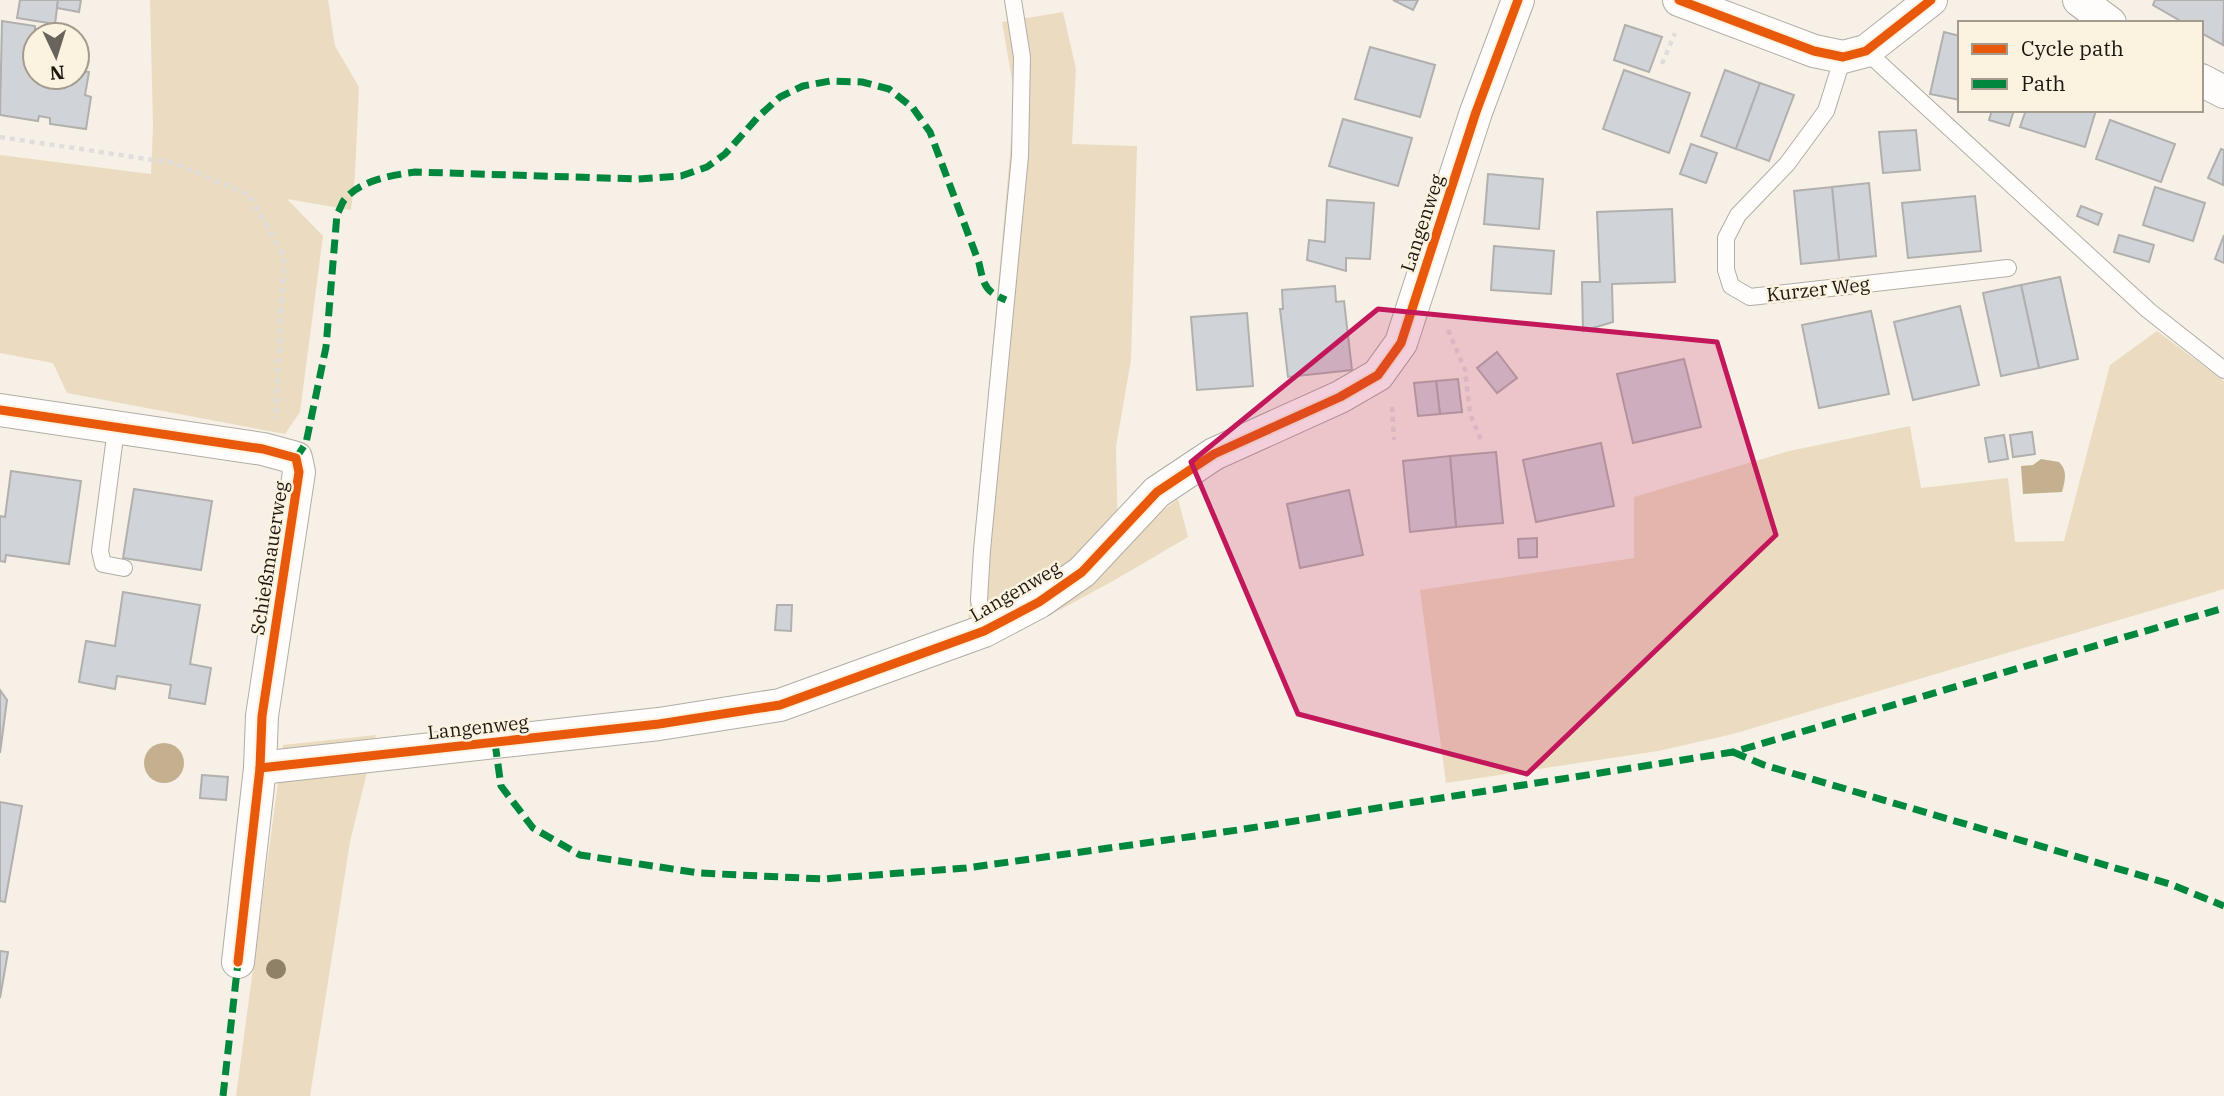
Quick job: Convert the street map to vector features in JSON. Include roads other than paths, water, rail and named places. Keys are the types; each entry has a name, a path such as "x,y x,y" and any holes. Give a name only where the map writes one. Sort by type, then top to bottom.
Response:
{"street":[{"name":"Langenweg","path":"260,768 659,724 780,705 984,631 1039,602 1082,572 1157,492 1214,454 1340,397 1378,374 1402,343 1476,112 1518,0"},
{"path":"1679,0 1814,51 1854,54 1931,0"},
{"path":"2079,0 2107,21"},
{"path":"2203,81 2224,92"},
{"name":"Schießmauerweg","path":"0,410 263,449 296,458 299,472 262,716 260,768 238,962"}],"lane":[{"path":"984,631 979,600 982,550 1020,156 1022,57 1013,0"},
{"path":"1854,54 2148,310 2224,370"},
{"name":"Kurzer Weg","path":"1854,54 1826,111 1787,164 1738,215 1726,238 1726,270 1731,286 1750,297 2008,268"},
{"path":"116,429 100,551 103,564 124,568"}]}
